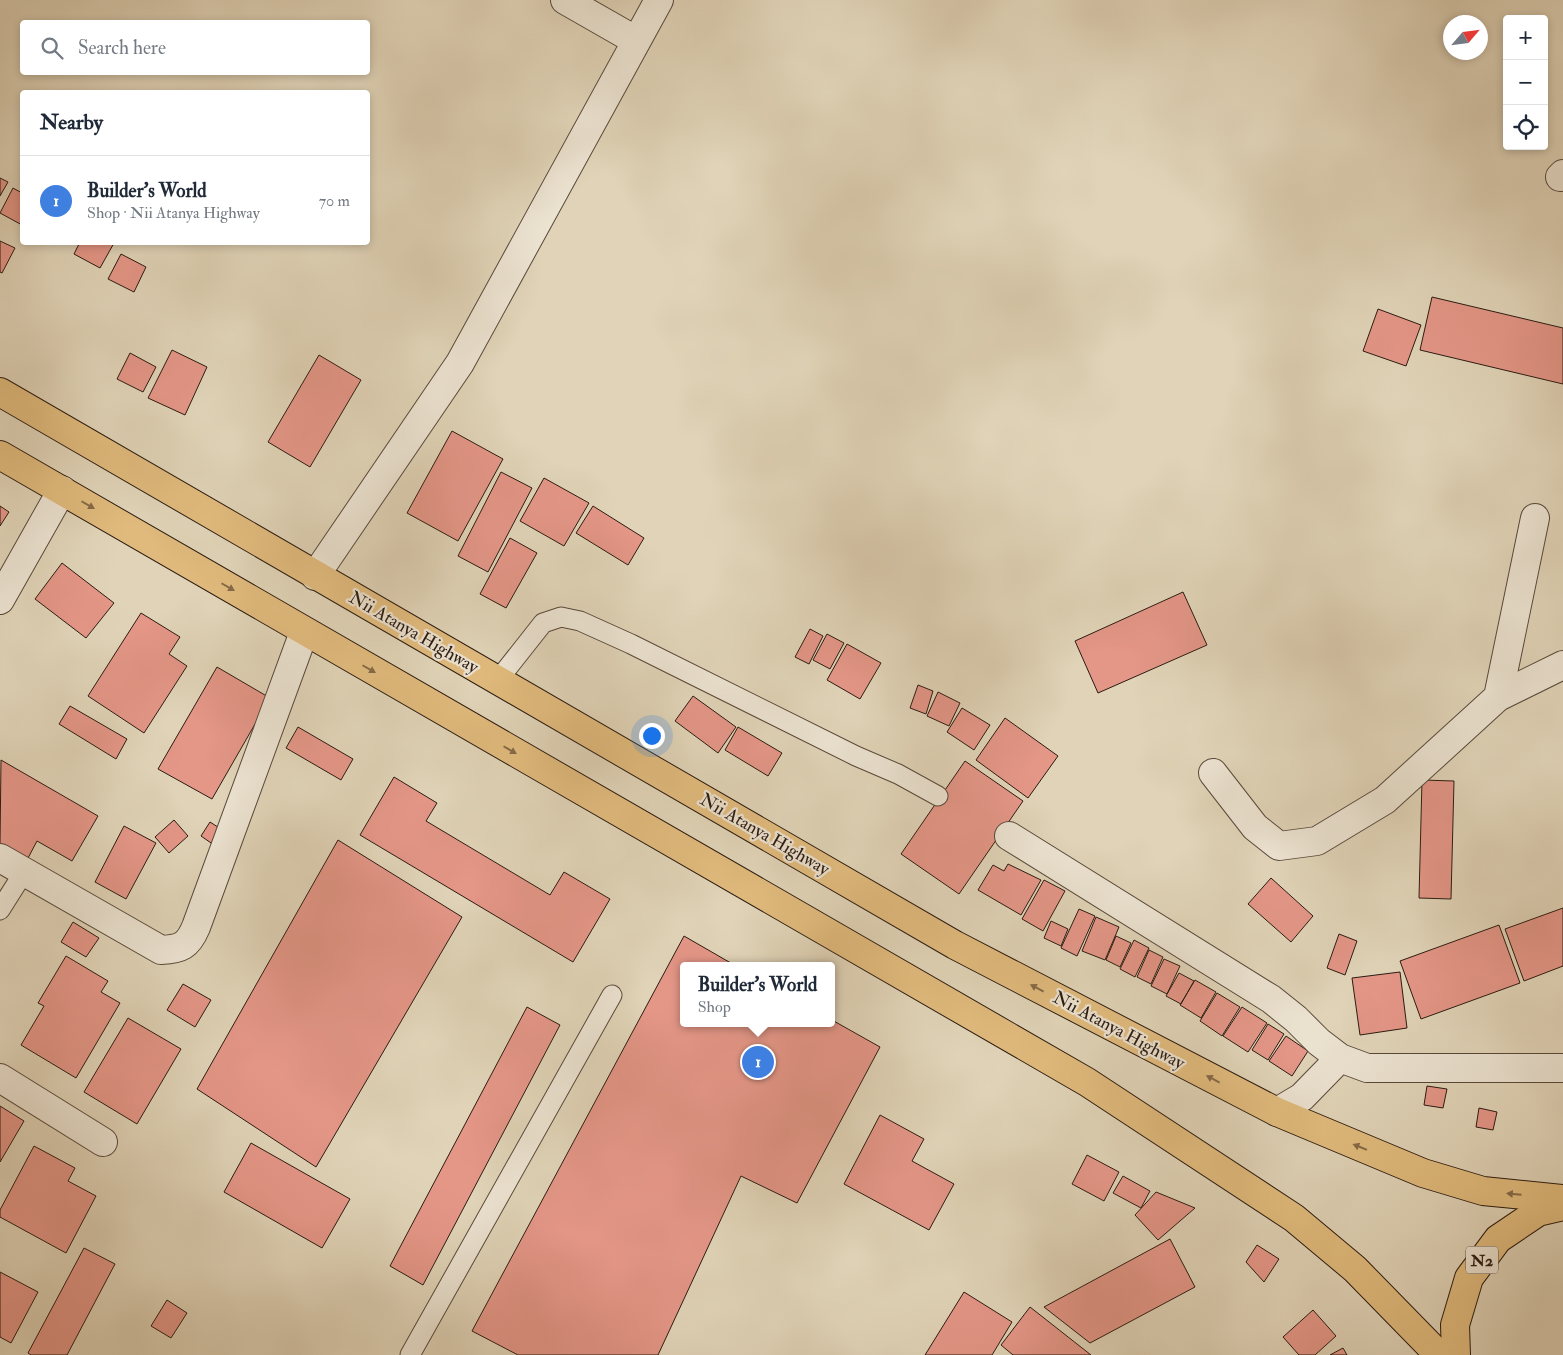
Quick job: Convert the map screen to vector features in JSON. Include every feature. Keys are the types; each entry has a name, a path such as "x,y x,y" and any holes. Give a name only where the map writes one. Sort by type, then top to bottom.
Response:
{"main road":[{"name":"Nii Atanya Highway","path":"0,392 955,945 1276,1112 1423,1173 1483,1191 1563,1199"},
{"path":"0,455 1087,1082 1294,1218 1355,1269 1440,1355"},
{"name":"N2","path":"1456,1355 1455,1325 1469,1278 1498,1239 1538,1212 1563,1206"}],"street":[{"path":"565,0 636,40"},
{"path":"315,576 460,363 659,0"},
{"path":"0,600 62,490"},
{"path":"1498,697 1535,518"},
{"path":"0,858 161,950 178,949 191,938 304,632"},
{"path":"1213,773 1255,827 1280,846 1317,841 1385,800 1498,697 1563,665"},
{"path":"1009,836 1271,999 1340,1058 1367,1068 1563,1068"},
{"path":"1276,1112 1302,1097 1340,1058"},
{"path":"0,1078 103,1142"}],"lane":[{"path":"498,680 543,622 561,617 580,621 631,644 856,756 898,774 938,796"},
{"path":"0,910 24,872"},
{"path":"410,1355 612,995"}],"building":[{"path":"0,178 8,182 0,196"},
{"path":"13,188 20,192 20,224 0,213"},
{"path":"0,241 15,248 2,273 0,272"},
{"path":"78,245 113,245 100,268 74,254"},
{"path":"121,254 146,267 134,292 108,279"},
{"path":"1432,297 1563,328 1563,384 1420,350"},
{"path":"1378,309 1421,325 1406,366 1363,351"},
{"path":"172,350 207,367 185,415 148,398"},
{"path":"130,353 156,367 143,392 117,379"},
{"path":"319,355 361,380 310,467 268,442"},
{"path":"452,431 503,459 458,541 407,513"},
{"path":"501,472 532,488 488,572 458,556"},
{"path":"544,478 589,503 564,546 520,521"},
{"path":"0,506 9,512 0,526"},
{"path":"593,506 644,538 628,565 576,533"},
{"path":"510,538 537,553 506,608 480,594"},
{"path":"62,563 114,603 86,638 35,599"},
{"path":"1183,592 1207,645 1098,693 1075,641"},
{"path":"141,613 180,637 169,654 187,666 144,733 88,696"},
{"path":"810,629 823,636 809,664 795,657"},
{"path":"827,634 844,643 830,669 813,660"},
{"path":"847,644 881,663 860,699 827,680"},
{"path":"217,667 270,698 212,799 158,769"},
{"path":"918,685 933,691 926,714 910,708"},
{"path":"938,692 960,703 949,726 927,716"},
{"path":"693,696 736,727 718,753 675,721"},
{"path":"70,706 127,739 116,759 59,724"},
{"path":"962,708 990,725 974,750 947,732"},
{"path":"1005,718 1058,756 1028,798 976,760"},
{"path":"298,727 353,759 341,780 286,748"},
{"path":"738,727 782,753 768,776 725,750"},
{"path":"1,760 98,816 72,861 37,841 27,860 0,844"},
{"path":"965,761 1023,801 959,894 901,854"},
{"path":"394,777 437,803 426,821 550,895 564,872 610,899 573,962 360,835"},
{"path":"1422,780 1454,781 1451,899 1419,898"},
{"path":"174,820 188,836 169,853 155,837"},
{"path":"210,822 224,831 214,845 201,836"},
{"path":"124,826 156,843 126,899 95,882"},
{"path":"338,840 462,917 316,1167 197,1089"},
{"path":"1008,864 1041,880 1021,915 978,890 993,865 1004,871"},
{"path":"1271,878 1313,916 1291,942 1248,904"},
{"path":"1044,880 1065,891 1043,931 1022,919"},
{"path":"1563,908 1563,966 1524,981 1505,929"},
{"path":"1079,909 1095,916 1077,956 1061,948"},
{"path":"1096,917 1119,927 1105,960 1082,951"},
{"path":"1051,921 1068,929 1061,946 1044,938"},
{"path":"73,922 99,938 86,957 61,942"},
{"path":"1499,925 1520,983 1421,1019 1400,961"},
{"path":"1339,934 1357,941 1345,975 1327,968"},
{"path":"684,936 729,962 680,962 680,1027 835,1027 835,1022 880,1047 797,1203 741,1176 658,1355 518,1355 472,1331"},
{"path":"1116,936 1131,943 1120,967 1106,960"},
{"path":"1134,940 1149,948 1135,977 1120,969"},
{"path":"1149,950 1163,957 1151,984 1137,977"},
{"path":"66,956 108,981 101,992 120,1003 76,1078 21,1045 44,1006 38,1003"},
{"path":"1164,959 1180,966 1167,994 1151,986"},
{"path":"1400,972 1407,1028 1360,1035 1352,978"},
{"path":"1179,973 1194,981 1181,1004 1166,996"},
{"path":"1195,980 1216,992 1201,1018 1180,1005"},
{"path":"183,984 211,1000 195,1027 167,1010"},
{"path":"1217,993 1240,1007 1222,1036 1200,1021"},
{"path":"527,1007 560,1025 423,1285 390,1266"},
{"path":"1242,1007 1267,1023 1248,1052 1223,1036"},
{"path":"128,1018 181,1049 137,1124 84,1092"},
{"path":"1268,1024 1284,1034 1268,1060 1252,1050"},
{"path":"1286,1036 1308,1051 1292,1076 1269,1061"},
{"path":"1427,1086 1447,1089 1443,1108 1424,1105"},
{"path":"0,1106 24,1121 0,1162"},
{"path":"1479,1108 1497,1112 1493,1130 1476,1127"},
{"path":"880,1115 924,1139 912,1161 954,1184 929,1230 844,1184"},
{"path":"251,1143 350,1199 322,1248 224,1192"},
{"path":"34,1146 75,1168 68,1181 96,1196 66,1253 0,1217 0,1210"},
{"path":"1087,1155 1119,1172 1104,1201 1072,1184"},
{"path":"1123,1176 1150,1191 1141,1208 1113,1193"},
{"path":"1156,1192 1195,1208 1158,1240 1135,1215"},
{"path":"1170,1239 1195,1287 1090,1343 1044,1307"},
{"path":"1257,1245 1279,1259 1264,1282 1246,1262"},
{"path":"84,1248 115,1264 67,1355 31,1355 28,1353"},
{"path":"0,1272 38,1292 11,1343 0,1337"},
{"path":"964,1292 1012,1322 992,1355 925,1355"},
{"path":"167,1300 187,1313 171,1338 151,1326"},
{"path":"1030,1307 1091,1355 1013,1355 1001,1345"},
{"path":"1313,1310 1336,1336 1315,1355 1299,1355 1283,1337"},
{"path":"1343,1348 1347,1355 1330,1355"}],"place":[{"name":"Builder's World","path":"758,1062"}]}
